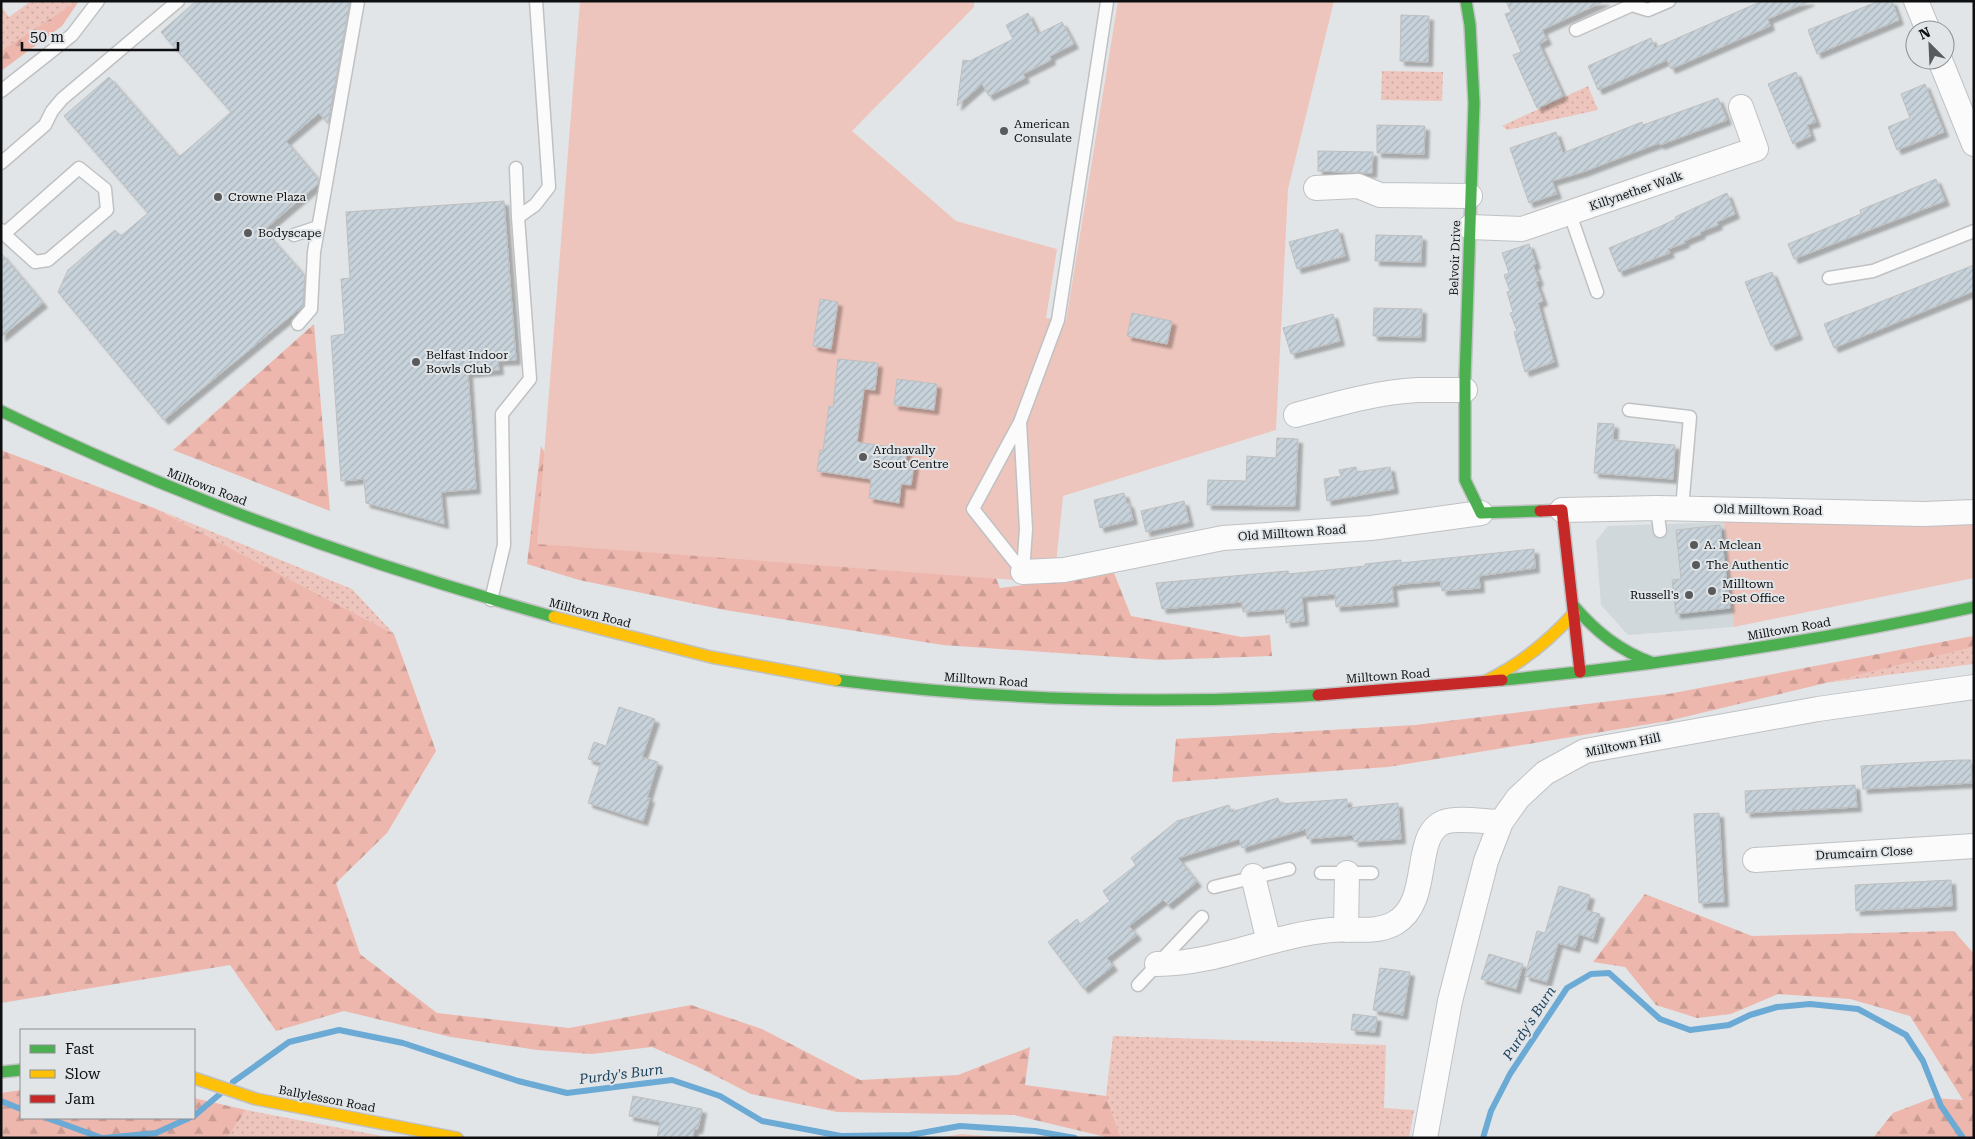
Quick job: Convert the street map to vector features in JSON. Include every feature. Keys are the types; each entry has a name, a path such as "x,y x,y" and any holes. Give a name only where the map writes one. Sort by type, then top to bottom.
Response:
{"main road":[{"name":"Belvoir Drive","path":"1466,1 1470,24 1474,103 1465,390 1465,480 1481,513"},
{"name":"Milltown Road","path":"1,411 167,487 337,552 414,578 593,629 782,671 884,685 983,694 1088,700 1284,698 1482,682 1653,663 1827,636 1974,607"},
{"name":"Milltown Road","path":"1,415 31,426"},
{"name":"Old Milltown Road","path":"1481,513 1562,510"},
{"path":"1562,510 1580,672"},
{"path":"1573,609 1617,649 1653,663"},
{"path":"1482,682 1515,667 1538,650 1573,609"},
{"path":"1,1072 20,1070"},
{"name":"Ballylesson Road","path":"197,1078 256,1099 458,1138"}],"street":[{"path":"1916,1 1924,20"},
{"path":"1944,70 1974,144"},
{"name":"Killynether Walk","path":"1470,227 1522,229 1756,149 1740,107"},
{"path":"1316,188 1358,186 1380,195 1470,196"},
{"path":"1296,415 1340,403 1382,395 1417,390 1465,390"},
{"name":"Old Milltown Road","path":"1562,510 1682,508 1924,514 1974,512"},
{"name":"Old Milltown Road","path":"1023,572 1064,570 1223,538 1371,528 1481,513"},
{"name":"Milltown Hill","path":"1425,1138 1450,1001 1486,860 1501,822 1518,798 1545,773 1585,751 1818,709 1974,687"},
{"path":"1157,964 1194,962 1270,942 1331,930 1378,928 1393,924 1404,917 1412,908 1417,893 1426,844 1435,829 1443,822 1501,822"},
{"name":"Drumcairn Close","path":"1755,860 1974,846"},
{"path":"1346,930 1347,873"},
{"path":"1253,876 1270,942"}],"lane":[{"path":"1,91 72,35 98,1"},
{"path":"1,163 45,125 52,111 62,99 178,1"},
{"path":"298,324 311,309 314,252 358,1"},
{"path":"518,217 539,201 549,187 536,1"},
{"path":"1576,30 1632,3 1648,10 1669,1"},
{"path":"1023,572 973,509 1020,422 1058,320 1107,2"},
{"path":"79,168 105,189 107,210 48,260 35,262 3,232 79,168"},
{"path":"491,600 504,546 502,414 530,379 516,168"},
{"path":"1570,214 1597,292"},
{"path":"294,235 318,227"},
{"path":"1829,278 1873,271 1974,230"},
{"path":"1628,410 1690,417 1682,508"},
{"path":"1020,422 1026,528 1023,572"},
{"path":"1657,508 1660,531"},
{"path":"1214,887 1288,869"},
{"path":"1321,873 1372,873"},
{"path":"1138,985 1202,918"}],"shaded area":[{"path":"31,1 77,1 1,51 1,6 9,17"},
{"path":"580,1 974,1 974,7 852,131 956,221 1057,249 1046,318 1066,321 1118,1 1334,1 1288,189 1276,430 1063,496 1054,583 537,544"},
{"path":"1382,71 1443,72 1442,101 1381,100"},
{"path":"1588,86 1598,110 1507,130 1502,126"},
{"path":"154,508 352,589 394,634"},
{"path":"1974,521 1974,578 1734,627 1724,522"},
{"path":"1724,522 1734,627 1628,635 1601,605 1596,541 1608,526"},
{"path":"1974,647 1974,664 1825,683"},
{"path":"1113,1036 1386,1045 1384,1108 1414,1110 1409,1138 1121,1138 1106,1096"},
{"path":"246,1110 392,1138 227,1138"},
{"path":"961,1134 1011,1138 938,1138"}],"green space":[{"path":"79,1 62,26 1,71 1,51"},
{"path":"314,324 330,511 173,450"},
{"path":"541,446 578,509 987,556 1000,588 1114,573 1131,616 1242,637 1270,635 1272,656 1160,660 943,645 725,610 579,580 527,564"},
{"path":"1,450 154,508 394,634 436,751 387,833 336,883 360,954 437,1013 569,1028 691,1005 762,1029 860,1080 958,1075 1030,1047 1025,1085 1106,1096 1121,1138 1110,1138 1014,1115 837,1112 751,1094 696,1066 652,1047 592,1054 537,1050 451,1037 344,1011 276,1031 230,965 1,1003"},
{"path":"1973,636 1974,647 1668,721 1388,767 1172,782 1176,739 1415,725 1668,694"},
{"path":"1645,894 1752,936 1954,931 1974,954 1974,1138 1873,1138 1893,1113 1932,1098 1963,1100 1910,1016 1850,999 1778,994 1731,1014 1697,1018 1656,1005 1625,967 1593,962"},
{"path":"20,1090 20,1119 195,1119 195,1098 246,1110 227,1138 1,1138 1,1093"}],"building":[{"name":"Crowne Plaza","path":"196,1 350,1 328,123 319,113 286,141 318,179 318,184 264,230 305,276 303,306 164,420 58,292 68,270 115,230 121,236 148,213 64,116 109,77 179,157 231,112 161,32"},
{"path":"1506,1 1605,1 1542,30 1547,40 1539,44 1563,96 1537,108 1513,55 1521,52 1505,14 1511,12"},
{"path":"1762,1 1810,1 1768,19 1770,26 1671,69 1667,60 1598,90 1588,66 1651,38 1655,48"},
{"path":"1879,1 1892,1 1899,20 1817,54 1808,30"},
{"path":"1028,13 1038,34 1062,22 1074,44 1050,56 1051,60 1023,74 1025,78 989,96 982,84 957,106 963,60 970,61 1013,39 1006,25"},
{"path":"1401,15 1429,16 1428,62 1400,61"},
{"path":"1796,72 1816,122 1807,125 1811,136 1793,144 1768,84"},
{"path":"1925,84 1944,132 1897,150 1888,127 1910,118 1901,94"},
{"path":"1718,98 1727,120 1583,172 1552,181 1557,194 1529,203 1510,148 1556,132 1563,153 1642,122 1643,125"},
{"path":"1377,125 1425,126 1424,154 1377,153"},
{"path":"1318,151 1373,152 1372,173 1318,171"},
{"path":"1936,179 1945,201 1794,259 1788,244 1861,214 1860,210"},
{"path":"1727,193 1735,214 1717,222 1718,225 1700,232 1701,234 1684,241 1685,243 1668,249 1670,253 1619,272 1609,248 1659,227 1676,219 1675,217"},
{"name":"Belfast Indoor Bowls Club","path":"504,201 516,360 498,361 499,370 468,373 476,489 441,492 444,524 366,503 364,479 341,481 331,336 345,334 341,279 350,278 346,212"},
{"path":"1338,229 1345,256 1297,269 1289,242"},
{"path":"1376,235 1422,236 1421,262 1375,261"},
{"path":"1529,244 1536,264 1533,265 1539,281 1536,282 1543,301 1538,303 1554,362 1525,372 1514,332 1517,331 1510,313 1513,312 1507,292 1510,291 1504,275 1509,273 1502,253"},
{"path":"1,253 43,303 1,337"},
{"path":"1974,265 1974,291 1834,348 1824,324"},
{"path":"1772,272 1798,335 1771,346 1745,282"},
{"path":"820,299 838,302 831,349 813,346"},
{"path":"1374,308 1422,309 1421,337 1373,336"},
{"path":"1132,313 1172,321 1167,344 1127,336"},
{"path":"1333,314 1340,341 1291,354 1283,328"},
{"name":"Ardnavally Scout Centre","path":"838,359 878,363 875,390 864,389 857,442 907,449 905,463 914,465 911,485 901,484 899,503 869,498 871,479 817,471 820,450 823,451 829,406 833,407"},
{"path":"897,379 937,384 934,410 894,405"},
{"path":"1598,423 1614,424 1613,440 1675,445 1673,479 1594,473"},
{"path":"1277,438 1298,439 1295,506 1207,505 1208,480 1246,481 1247,456 1276,458"},
{"path":"1356,467 1357,472 1390,467 1394,489 1327,501 1324,479 1341,476 1339,470"},
{"path":"1124,493 1127,504 1129,503 1133,520 1100,528 1094,500"},
{"path":"1184,501 1189,522 1146,532 1141,511"},
{"path":"1720,525 1730,608 1676,614 1672,580 1681,579 1676,530"},
{"path":"1534,549 1535,568 1479,576 1480,588 1442,591 1441,581 1403,584 1392,586 1394,602 1336,607 1335,594 1302,597 1304,621 1286,623 1285,609 1243,612 1242,602 1162,609 1156,583 1288,571 1289,574 1401,560 1401,563"},
{"path":"619,707 655,719 642,757 658,762 647,798 650,798 643,821 588,803 601,763 588,759 594,742 606,746"},
{"path":"1971,760 1972,783 1863,789 1861,766"},
{"path":"1855,785 1857,807 1746,813 1745,791"},
{"path":"1278,798 1280,804 1347,799 1347,808 1398,803 1401,839 1354,842 1353,835 1307,839 1306,829 1242,848 1239,839 1178,858 1197,882 1168,905 1163,900 1129,926 1137,935 1107,958 1113,966 1084,989 1048,942 1077,919 1080,924 1110,901 1103,891 1136,865 1131,858 1177,821 1229,805 1231,812"},
{"path":"1719,813 1724,902 1699,903 1694,814"},
{"path":"1951,880 1952,906 1856,911 1855,885"},
{"path":"1559,886 1590,895 1586,910 1600,914 1593,939 1579,934 1575,948 1558,943 1547,982 1525,976 1537,931 1545,933"},
{"path":"1489,954 1523,964 1516,989 1481,979"},
{"path":"1380,968 1410,972 1403,1015 1373,1010"},
{"path":"1353,1014 1377,1017 1375,1032 1351,1030"},
{"path":"633,1096 702,1109 698,1129 694,1129 693,1138 657,1138 660,1122 629,1116"}],"waterway":[{"name":"Purdy's Burn","path":"1483,1138 1491,1111 1510,1074 1567,988 1591,974 1609,973 1660,1019 1690,1030 1729,1025 1750,1015 1777,1007 1810,1004 1858,1009 1906,1035 1923,1061 1941,1106 1963,1138"},
{"name":"Purdy's Burn","path":"233,1082 289,1042 339,1030 403,1043 518,1081 567,1093 672,1080 720,1096 762,1121 841,1136 910,1135 960,1126 1035,1131 1075,1138"},
{"name":"Purdy's Burn","path":"195,1115 220,1094"},
{"name":"Purdy's Burn","path":"1,1101 20,1109"},
{"name":"Purdy's Burn","path":"50,1119 102,1138"},
{"name":"Purdy's Burn","path":"104,1138 156,1133 187,1119"}],"traffic: fast":[{"path":"1466,1 1470,25 1474,103 1465,378 1465,480 1481,513 1540,511"},
{"path":"1,411 68,443 273,527 412,575 554,617"},
{"path":"1573,605 1609,640 1630,653 1653,663"},
{"path":"1502,680 1621,667 1739,651 1857,631 1974,607"},
{"path":"836,680 956,692 1076,699 1197,700 1318,695"},
{"path":"1,1072 20,1070"}],"traffic: slow":[{"path":"1486,681 1533,652 1574,613"},
{"path":"554,617 711,657 836,680"},
{"path":"195,1078 256,1099 457,1138"}],"traffic: jam":[{"path":"1540,511 1562,510 1580,672"},
{"path":"1318,695 1502,680"}],"place":[{"name":"American Consulate","path":"1004,131"},
{"name":"Crowne Plaza","path":"218,197"},
{"name":"Bodyscape","path":"248,233"},
{"name":"Belfast Indoor Bowls Club","path":"416,362"},
{"name":"Ardnavally Scout Centre","path":"863,457"},
{"name":"A. Mclean","path":"1694,545"},
{"name":"The Authentic","path":"1696,565"},
{"name":"Milltown Post Office","path":"1712,591"},
{"name":"Russell's","path":"1689,595"}]}
